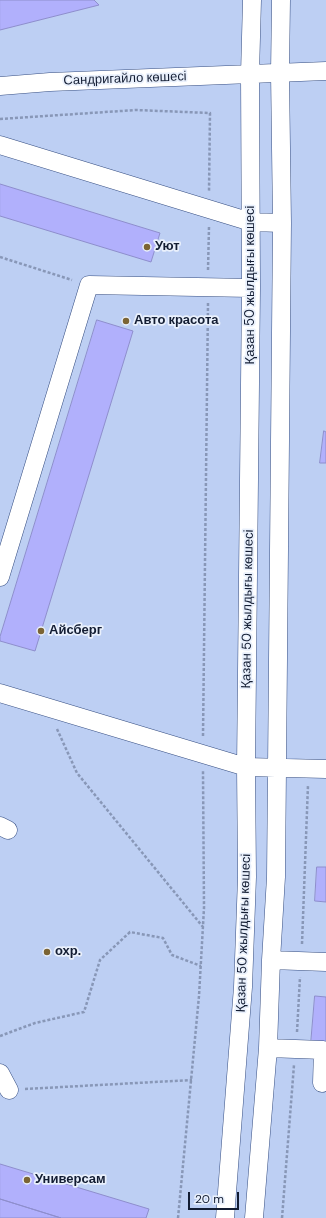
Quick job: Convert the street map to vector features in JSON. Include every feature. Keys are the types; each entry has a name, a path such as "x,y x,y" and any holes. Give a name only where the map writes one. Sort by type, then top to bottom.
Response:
{"street":[{"name":"Қазан 50 жылдығы көшесі","path":"225,1218 243,979 247,877 246,767 252,222 250,74 252,0"},
{"path":"254,1218 268,1048 276,877 282,223 280,73 281,0"},
{"path":"280,73 326,71"},
{"name":"Сандригайло көшесі","path":"0,86 50,82 280,73"},
{"path":"0,145 252,222 282,223"},
{"path":"1,572 89,285 251,288"},
{"path":"0,693 246,767 317,769"},
{"path":"271,960 326,962"},
{"path":"268,1048 323,1050 322,1083"},
{"path":"0,1072 9,1090"}],"path":[{"path":"0,119 136,110 210,113 203,635 204,901 201,966 192,1080 178,1218"},
{"path":"0,257 89,285"},
{"path":"47,707 77,773 203,927"},
{"path":"282,1218 317,769"},
{"path":"0,1036 35,1022 84,1012 100,960 130,932 163,938 172,955 201,966"},
{"path":"9,1090 192,1080"}],"building":[{"path":"0,0 94,0 99,5 0,30"},
{"path":"0,184 160,233 151,262 0,216"},
{"path":"97,320 133,331 35,651 0,641 0,637"},
{"path":"324,431 326,432 326,463 320,463"},
{"path":"317,867 326,867 326,902 315,901"},
{"path":"315,996 326,997 326,1045 311,1044"},
{"name":"Универсам","path":"0,1164 149,1209 146,1218 61,1218 0,1199"},
{"path":"0,1199 61,1218 0,1218"}],"place":[{"name":"Уют","path":"147,247"},
{"name":"Авто красота","path":"126,321"},
{"name":"Айсберг","path":"41,631"},
{"name":"охр.","path":"47,952"},
{"name":"Универсам","path":"27,1180"}]}
